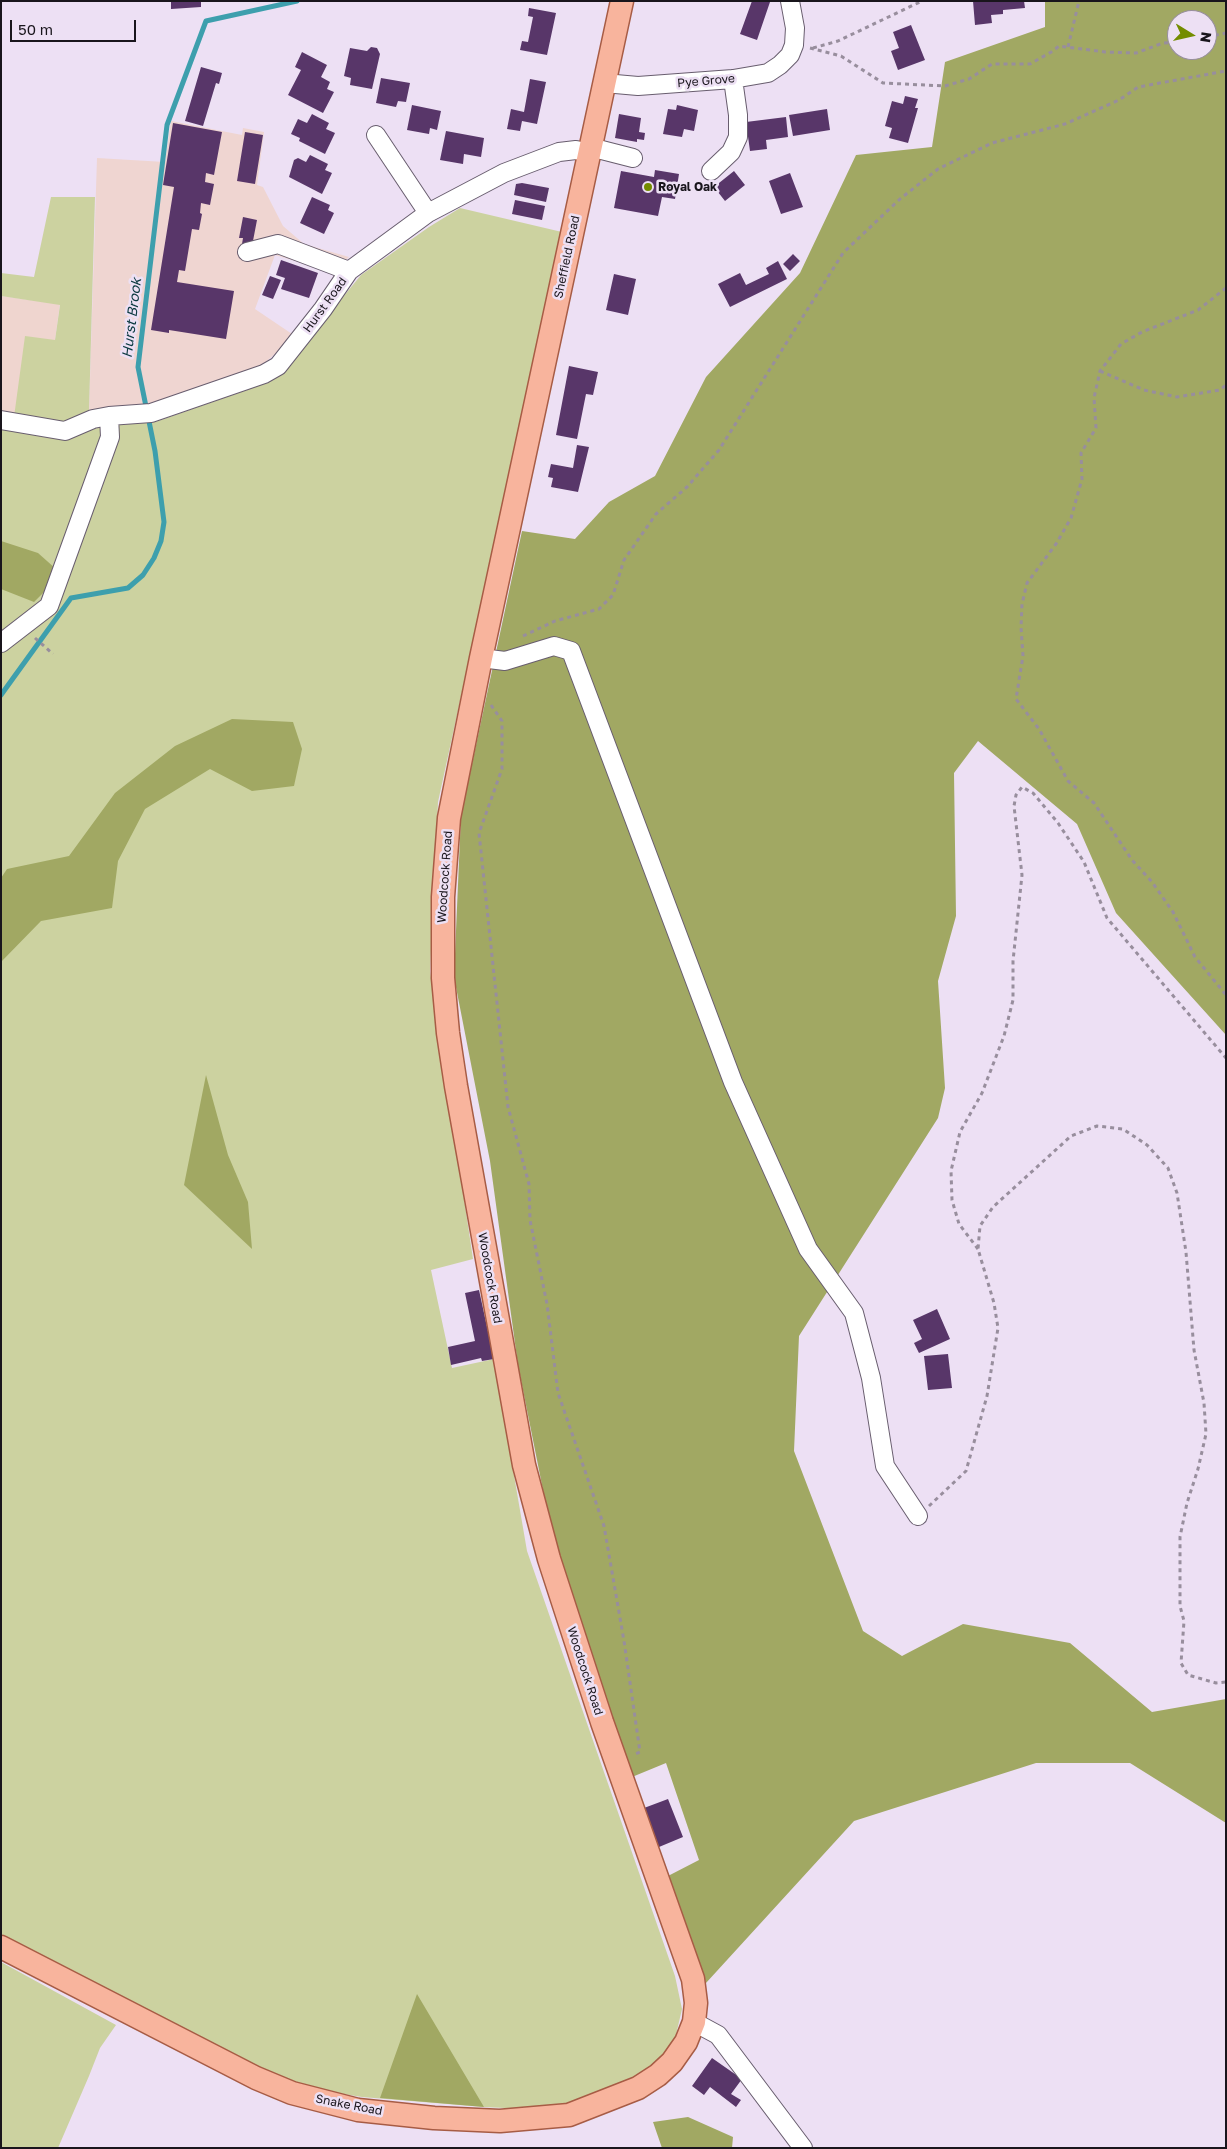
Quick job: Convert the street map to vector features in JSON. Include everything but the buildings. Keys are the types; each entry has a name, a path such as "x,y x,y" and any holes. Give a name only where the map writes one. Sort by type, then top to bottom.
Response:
{"main road":[{"name":"Sheffield Road","path":"512,513 622,1"},
{"name":"Woodcock Road","path":"512,513 476,682 450,818 445,857 442,936 448,1033 524,1465 548,1559 694,1979 696,2003 694,2022"},
{"name":"Snake Road","path":"1,1947 256,2078 292,2093 368,2111 434,2118 500,2121 569,2115 638,2088 658,2075 672,2062 686,2042 694,2022"}],"street":[{"path":"790,1 795,28 794,45"},
{"name":"Pye Grove","path":"604,83 638,86 733,79 768,73 790,55 794,45"},
{"path":"711,172 731,152 738,137 738,115 733,79"},
{"path":"376,135 428,213"},
{"name":"Hurst Road","path":"1,420 65,431 93,419 115,415 151,413 264,374 278,366 323,309 349,271 428,213 504,172 559,152 590,150 633,158"},
{"path":"247,252 278,244 349,271"},
{"path":"1,643 49,606 110,437 115,415"},
{"path":"481,658 505,661 554,646 571,651 733,1082 808,1249 854,1313 871,1378 885,1466 918,1516"},
{"path":"694,2022 718,2035 803,2148"}],"path":[{"path":"813,48 838,41 922,1"},
{"path":"1068,47 1079,1"},
{"path":"794,45 841,56 883,83 946,86 970,79 992,64 1030,64 1053,51 1058,46 1105,52 1136,53 1167,43"},
{"path":"516,640 555,621 598,610 613,595 624,560 656,514 688,487 720,450 843,252 900,199 938,169 992,143 1065,124 1119,100 1138,87 1226,71"},
{"path":"1226,288 1198,310 1142,332 1122,344 1100,371 1094,398 1096,428 1081,453 1082,478 1070,518 1056,544 1027,583 1020,627 1022,656 1016,699 1040,729 1068,781 1094,803 1132,860 1152,882 1173,912 1195,957 1226,995"},
{"path":"1100,371 1144,390 1177,397 1220,390 1226,385"},
{"path":"31,634 54,654"},
{"path":"476,682 502,721 502,769 479,834 508,1107 529,1184 530,1220 548,1304 558,1393 604,1526 624,1641 640,1752 617,1762"},
{"path":"918,1516 966,1470 987,1396 998,1328 994,1303 978,1249 959,1224 952,1200 951,1171 960,1132 982,1093 1004,1036 1013,1000 1013,961 1022,874 1014,806 1016,795 1022,786 1033,792 1058,823 1084,862 1107,918 1226,1058"},
{"path":"978,1249 980,1226 993,1207 1072,1136 1097,1126 1123,1129 1147,1145 1168,1168 1177,1193 1186,1252 1194,1350 1204,1403 1206,1434 1198,1469 1187,1503 1180,1538 1180,1606 1184,1621 1181,1663 1188,1675 1216,1683 1226,1682"}],"shaded area":[{"path":"171,121 242,135 243,128 264,132 257,185 263,187 283,226 304,244 349,257 333,272 275,255 255,309 295,336 260,367 148,406 89,411 97,158 165,162"},
{"path":"1,296 60,304 55,340 14,417 1,414"}],"green space":[{"path":"1045,1 1226,1 1226,1035 1116,913 1077,824 978,741 954,773 956,916 938,981 945,1088 938,1118 799,1336 794,1451 863,1631 902,1656 963,1624 1070,1643 1152,1712 1226,1699 1226,1823 1130,1763 1036,1763 854,1821 706,1983 668,1876 699,1860 666,1763 632,1777 559,1570 518,1365 490,1161 454,977 461,815 522,531 575,539 609,502 655,476 706,377 800,273 856,155 932,147 945,62 1045,27"},
{"path":"51,197 95,197 89,411 68,425 14,417 25,336 55,340 60,305 1,296 1,273 34,277"},
{"path":"460,208 562,232 438,802 430,971 473,1259 431,1270 452,1368 494,1359 527,1551 675,1976 682,2009 675,2039 649,2072 569,2104 526,2109 362,2097 300,2087 165,2023 1,1935 1,428 65,438 104,426 155,422 247,390 283,374 302,347 361,275 429,227"},
{"path":"1,541 38,553 56,569 47,589 34,602 1,589"},
{"path":"232,719 293,722 302,749 294,786 252,791 210,769 145,809 118,861 112,908 41,921 1,962 1,878 7,869 69,856 115,793 175,746"},
{"path":"206,1075 228,1155 248,1202 252,1249 184,1185"},
{"path":"1,1962 116,2025 100,2048 58,2148 1,2148"},
{"path":"417,1994 484,2107 380,2098"},
{"path":"688,2117 733,2137 732,2148 662,2148 653,2122"}],"waterway":[{"name":"Hurst Brook","path":"1,695 71,598 128,588 143,575 154,558 161,541 164,522 155,451 138,367 167,125 206,21 297,1"}],"place":[{"name":"Royal Oak","path":"648,187"}]}
